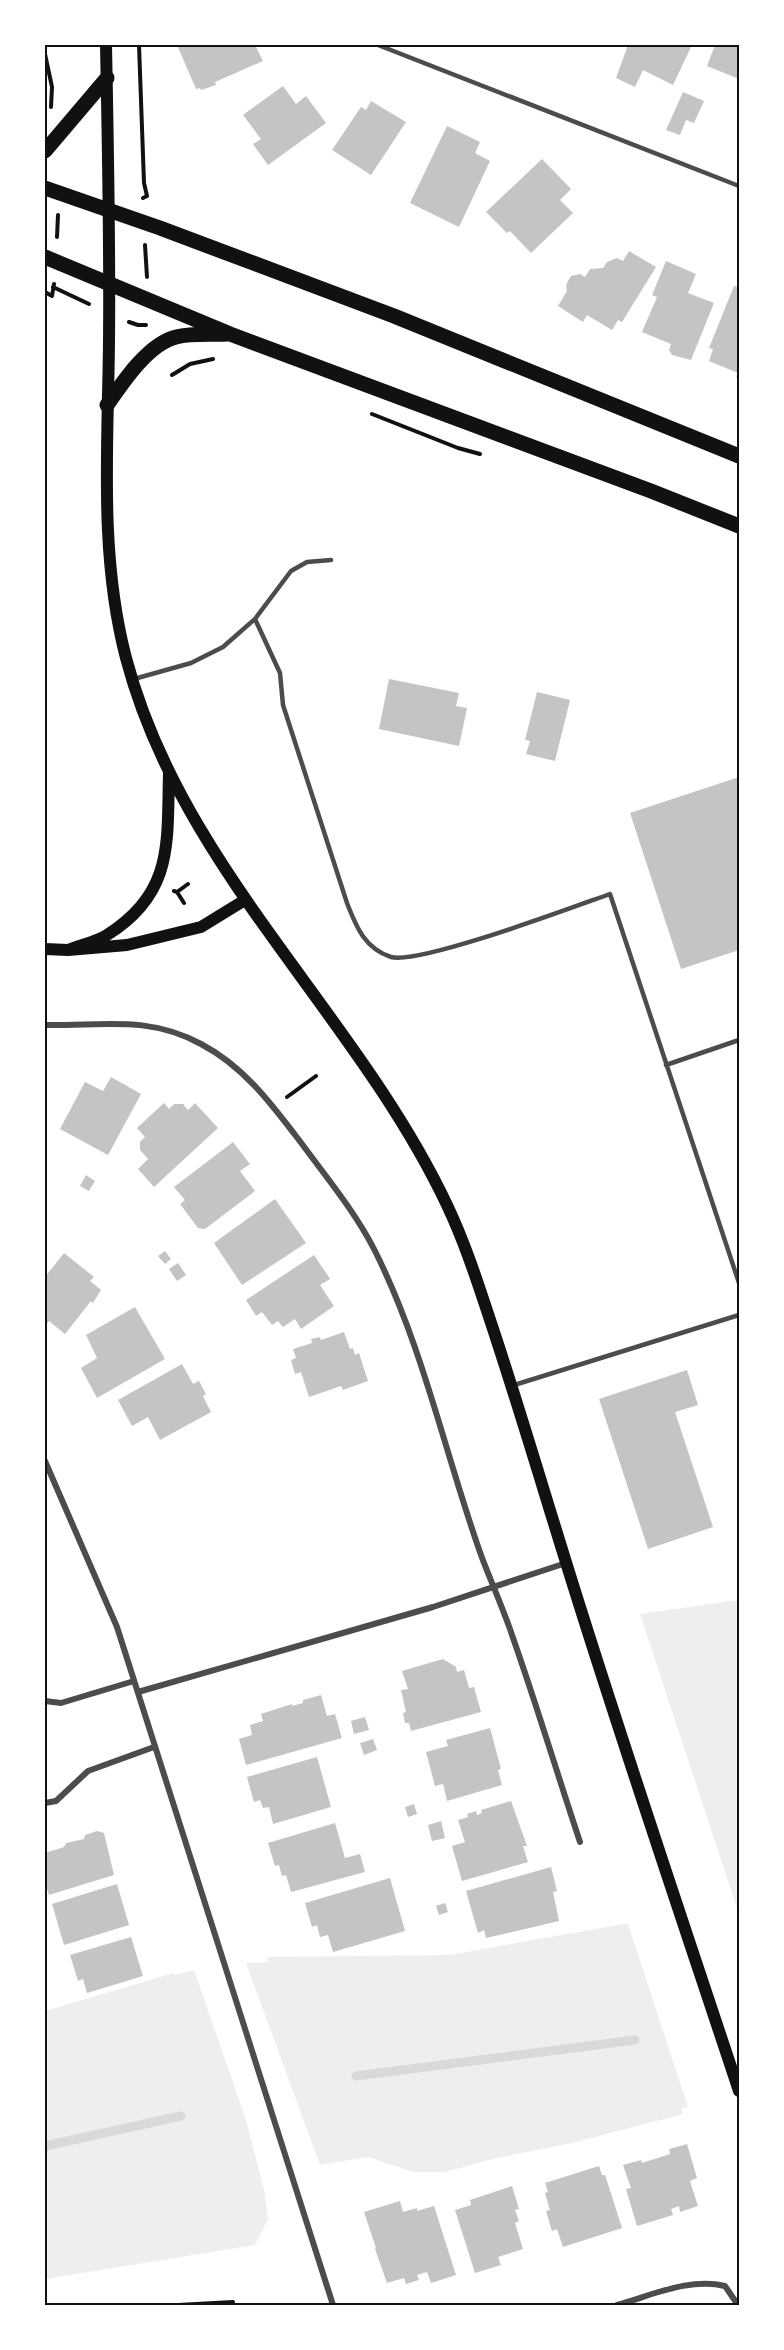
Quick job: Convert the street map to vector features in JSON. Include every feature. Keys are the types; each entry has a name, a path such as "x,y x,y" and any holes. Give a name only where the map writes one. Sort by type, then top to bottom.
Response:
{"main road":[{"path":"106,45 109,284 107,540 120,633 132,680 150,729 170,772 219,862 384,1092 420,1152 460,1235 739,2091"},
{"path":"45,151 107,78"},
{"path":"52,191 144,222 394,316 739,456"},
{"path":"50,259 230,334 739,526"},
{"path":"107,405 129,373 155,348 175,337 230,334"},
{"path":"68,950 106,935 143,906 158,884 167,846 170,772"},
{"path":"45,949 68,950 127,945 201,927 245,900"}],"street":[{"path":"45,1025 129,1023 170,1031 214,1051 258,1088 345,1203 372,1246 410,1333 580,1842"},
{"path":"45,1461 117,1627 333,2305"},
{"path":"138,1692 433,1607 566,1563"},
{"path":"45,1701 61,1703 134,1681"},
{"path":"45,1803 56,1801 88,1771 154,1747"},
{"path":"617,2305 693,2284 706,2283 725,2286 738,2305"}],"lane":[{"path":"378,45 739,186"},
{"path":"132,680 191,663 213,653 234,640 255,619 291,571 307,562 331,560"},
{"path":"255,619 280,673 283,705 347,903 358,932 367,943 392,957 409,958 450,947 610,894 739,1283"},
{"path":"666,1065 739,1040"},
{"path":"511,1386 739,1315"}],"path":[{"path":"139,45 144,183 147,196 140,200 144,222 147,298"},
{"path":"45,54 52,87 50,111"},
{"path":"45,292 52,296 54,288 50,259 52,191"},
{"path":"138,325 146,325"},
{"path":"172,375 190,364 222,358"},
{"path":"372,414 458,448 489,456"},
{"path":"184,903 177,892 188,884"},
{"path":"287,1097 316,1076"},
{"path":"178,2305 233,2302"}],"shaded area":[{"path":"739,1600 739,1914 640,1614"},
{"path":"628,1924 688,2107 681,2109 683,2114 572,2143 496,2158 445,2172 413,2172 368,2157 320,2165 246,1963 268,1962 267,1957 449,1955"},
{"path":"194,1970 246,2120 264,2190 268,2219 255,2245 45,2279 45,2008 49,2010 173,1973 174,1975"}],"building":[{"path":"177,45 255,45 263,61 215,82 216,85 201,90 196,89"},
{"path":"628,45 692,45 673,85 643,70 635,87 616,78"},
{"path":"715,45 739,45 739,79 707,66"},
{"path":"283,86 296,104 306,96 326,123 268,165 253,144 261,139 243,115"},
{"path":"683,92 704,101 694,123 686,120 680,135 666,130"},
{"path":"371,101 406,122 371,175 332,150 361,107 366,110"},
{"path":"447,126 480,142 475,153 490,161 459,227 410,203"},
{"path":"542,159 571,189 560,200 573,213 531,253 510,231 507,233 486,212"},
{"path":"629,251 656,267 622,322 618,320 612,330 587,315 583,322 558,306 567,291 566,285 571,276 580,274 585,277 590,269 603,268 607,262 617,258 623,261"},
{"path":"666,261 696,274 688,293 714,303 691,360 672,355 669,350 671,344 642,332 657,297 652,295"},
{"path":"734,286 739,288 739,378 736,377 738,373 709,361 713,349 709,348"},
{"path":"389,679 459,693 456,706 467,708 459,746 379,729"},
{"path":"537,692 570,700 555,761 526,754 530,741 525,740"},
{"path":"739,777 739,950 681,969 630,813"},
{"path":"111,1077 141,1094 108,1155 60,1129 85,1082 103,1091"},
{"path":"164,1103 169,1109 174,1104 183,1104 188,1110 195,1103 218,1128 154,1187 138,1169 148,1159 140,1150 140,1142 145,1137 137,1128"},
{"path":"233,1142 250,1164 240,1171 255,1191 205,1229 198,1228 180,1204 185,1200 174,1187"},
{"path":"86,1175 95,1181 89,1191 80,1186"},
{"path":"275,1199 306,1243 242,1285 214,1243"},
{"path":"165,1251 171,1259 165,1264 158,1256"},
{"path":"64,1253 94,1277 90,1281 101,1290 93,1303 91,1301 65,1334 49,1321 45,1326 45,1277"},
{"path":"314,1255 330,1279 320,1285 334,1306 301,1329 295,1319 283,1327 278,1321 272,1325 262,1312 256,1316 246,1300"},
{"path":"178,1263 186,1275 177,1281 169,1269"},
{"path":"135,1307 165,1359 97,1398 81,1368 97,1358 86,1335"},
{"path":"344,1332 350,1349 353,1348 355,1355 359,1353 368,1381 343,1390 341,1386 309,1397 301,1372 295,1374 291,1360 296,1358 293,1349 312,1343 311,1339 320,1337 321,1340"},
{"path":"182,1364 193,1384 199,1381 206,1394 203,1396 211,1412 160,1440 148,1417 132,1426 118,1400"},
{"path":"687,1370 698,1405 675,1412 713,1527 648,1549 599,1399"},
{"path":"443,1659 456,1667 457,1672 464,1670 469,1688 474,1687 481,1712 411,1731 409,1723 405,1723 403,1713 406,1712 401,1690 408,1689 402,1671"},
{"path":"321,1695 327,1716 335,1714 342,1738 246,1765 239,1739 252,1735 250,1725 263,1721 261,1714 292,1704 292,1706 303,1703 303,1700"},
{"path":"365,1717 369,1730 354,1734 351,1721"},
{"path":"490,1728 501,1769 498,1770 502,1785 447,1801 443,1784 435,1786 426,1752 448,1746 446,1740"},
{"path":"373,1739 377,1750 364,1755 360,1743"},
{"path":"317,1757 331,1807 273,1824 269,1807 263,1808 260,1800 254,1802 247,1777"},
{"path":"511,1801 527,1846 523,1846 528,1862 462,1881 452,1846 465,1842 458,1820 468,1817 467,1814 476,1811 477,1815 482,1813 481,1810"},
{"path":"414,1804 417,1814 408,1817 405,1807"},
{"path":"441,1821 445,1838 432,1841 428,1825"},
{"path":"335,1823 345,1858 360,1854 365,1872 291,1892 286,1875 282,1876 279,1865 275,1866 268,1843"},
{"path":"97,1831 104,1833 114,1875 49,1895 45,1882 45,1853 64,1847 66,1843 84,1839 85,1835"},
{"path":"551,1867 557,1891 553,1892 559,1921 486,1938 484,1930 478,1933 466,1891"},
{"path":"390,1878 405,1931 333,1952 328,1935 320,1937 317,1925 312,1927 305,1903"},
{"path":"117,1884 129,1925 64,1945 52,1904"},
{"path":"445,1903 448,1912 439,1915 436,1906"},
{"path":"131,1937 143,1976 87,1993 83,1979 78,1981 70,1955"},
{"path":"687,2144 697,2178 690,2181 698,2206 680,2212 679,2206 671,2209 673,2215 637,2226 626,2189 631,2188 623,2165 641,2160 642,2163 670,2154 669,2149"},
{"path":"599,2166 602,2175 605,2175 622,2228 563,2247 557,2229 552,2231 546,2211 550,2210 545,2193 548,2192 545,2183"},
{"path":"512,2186 519,2209 515,2210 519,2221 515,2223 523,2249 498,2257 501,2265 475,2273 455,2210 471,2205 470,2200"},
{"path":"400,2201 403,2212 434,2206 456,2275 431,2283 427,2272 417,2275 419,2280 406,2284 404,2278 387,2283 364,2212"}],"waterway":[{"path":"356,2076 635,2040"},
{"path":"45,2146 181,2116"}]}
